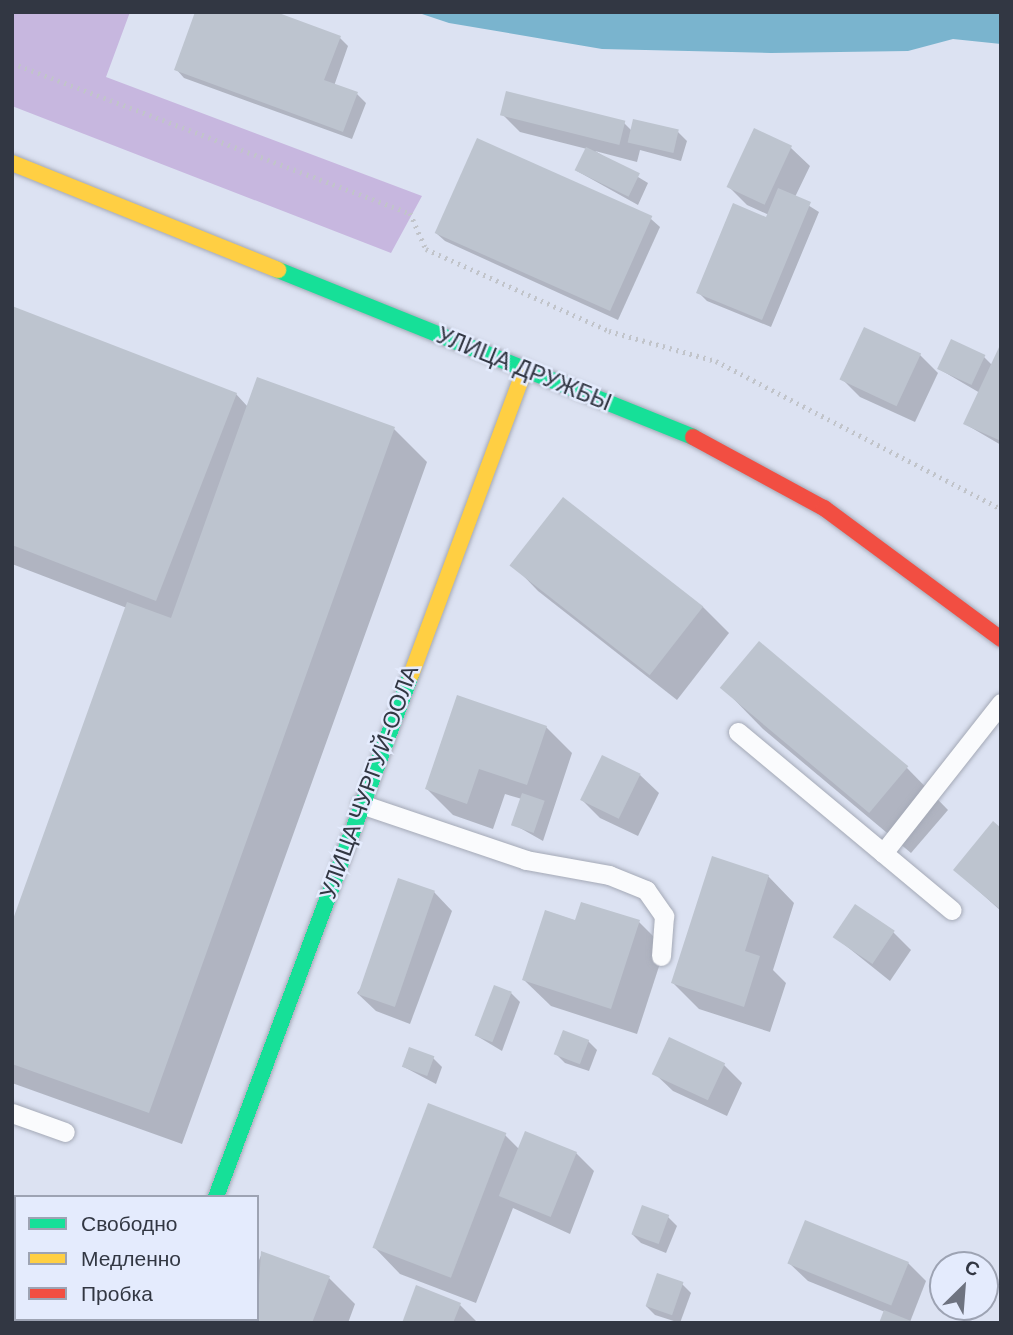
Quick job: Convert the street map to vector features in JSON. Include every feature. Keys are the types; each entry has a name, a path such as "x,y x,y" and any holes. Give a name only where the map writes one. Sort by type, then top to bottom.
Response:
{"main road":[{"name":"УЛИЦА ДРУЖБЫ","path":"12,163 698,439 763,472 824,508 1001,639"},
{"name":"УЛИЦА ЧУРГУЙ-ООЛА","path":"217,1195 525,369"}],"lane":[{"path":"883,853 1001,703"},
{"path":"738,732 952,910"},
{"path":"361,804 526,860 609,875 646,890 664,916 661,956"},
{"path":"12,1113 65,1132"}],"path":[{"path":"12,63 410,213 426,249 609,331 716,361 1001,509"}],"shaded area":[{"path":"12,12 130,12 106,77 422,196 391,253 12,106"}],"water":[{"path":"416,12 1001,12 1001,44 953,39 908,51 771,53 602,49 449,23"}],"building":[{"path":"195,12 276,12 341,36 324,80 358,92 343,132 174,70"},
{"path":"506,91 625,121 619,145 500,115"},
{"path":"633,119 679,130 673,153 628,142"},
{"path":"754,128 792,146 765,205 727,187"},
{"path":"477,138 652,216 610,311 435,233"},
{"path":"586,147 640,173 629,197 575,170"},
{"path":"778,188 811,202 762,320 696,293 733,203 766,217"},
{"path":"12,306 237,393 156,601 12,545"},
{"path":"864,327 921,354 897,406 839,380"},
{"path":"951,339 985,355 971,385 937,369"},
{"path":"1001,343 1001,441 963,424"},
{"path":"257,377 395,427 149,1113 12,1064 12,922 127,602 171,618"},
{"path":"563,497 703,607 650,675 509,566"},
{"path":"759,641 908,766 869,813 720,688"},
{"path":"457,695 547,726 527,785 479,769 467,804 425,789"},
{"path":"602,755 641,774 619,819 580,800"},
{"path":"522,793 545,801 534,833 511,825"},
{"path":"993,821 1001,828 1001,910 953,870"},
{"path":"712,856 769,875 745,951 760,956 744,1007 671,983"},
{"path":"398,878 435,891 395,1007 358,994"},
{"path":"581,902 640,920 611,1009 522,980 545,910 575,920"},
{"path":"855,904 895,931 872,964 833,937"},
{"path":"494,985 512,992 492,1042 475,1035"},
{"path":"563,1030 589,1040 580,1064 554,1054"},
{"path":"669,1037 725,1063 708,1100 652,1074"},
{"path":"409,1047 434,1056 427,1076 402,1067"},
{"path":"428,1103 506,1133 451,1278 372,1248"},
{"path":"525,1131 577,1152 551,1217 499,1196"},
{"path":"642,1205 669,1215 659,1244 631,1234"},
{"path":"805,1220 909,1262 891,1306 787,1264"},
{"path":"261,1251 330,1276 312,1323 234,1323 259,1321"},
{"path":"657,1273 683,1282 672,1315 646,1306"},
{"path":"416,1285 461,1303 453,1323 402,1323"},
{"path":"884,1310 916,1323 879,1323"}],"traffic: fast":[{"path":"278,270 693,437"},
{"path":"217,1195 411,675"}],"traffic: slow":[{"path":"12,163 278,270"},
{"path":"411,675 525,369"}],"traffic: jam":[{"path":"693,437 824,508 1001,639"}]}
